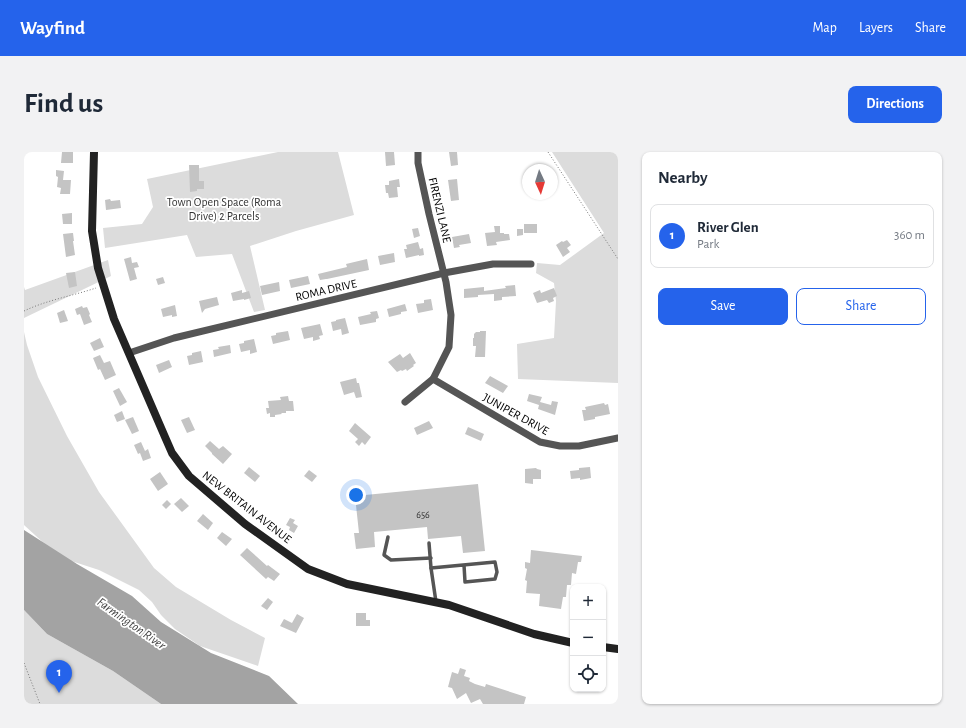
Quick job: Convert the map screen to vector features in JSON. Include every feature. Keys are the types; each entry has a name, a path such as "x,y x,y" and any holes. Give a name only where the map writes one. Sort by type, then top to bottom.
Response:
{"street":[{"name":"NEW BRITAIN AVENUE","path":"94,152 92,231 98,268 103,286 114,319 172,453 189,476 245,524 308,569 347,584 449,606 534,634 570,642"},
{"name":"FIRENZI LANE","path":"418,152 418,163 444,273 451,315 449,347 433,379"},
{"name":"ROMA DRIVE","path":"129,354 174,338 444,273 493,264 531,264"},
{"path":"405,402 433,379"},
{"name":"JUNIPER DRIVE","path":"433,379 540,442 560,446 580,446 618,438"},
{"path":"606,647 618,649"}],"lane":[{"path":"388,537 384,555 391,560 431,558"},
{"path":"430,543 436,603"},
{"path":"432,568 495,562 497,572 495,579 465,582 464,565"}],"path":[{"path":"548,152 618,258"},
{"path":"24,311 103,286"},
{"path":"24,663 40,704"}],"green space":[{"name":"Town Open Space (Roma Drive) 2 Parcels","path":"278,152 338,152 354,215 296,231 250,246 265,310 254,312 232,254 196,257 187,235 105,248 103,228 142,224 153,207 147,179"},
{"path":"552,152 618,152 618,383 518,379 517,344 554,338 556,301 554,283 536,273 537,263 560,265 604,233"},
{"path":"108,260 111,276 24,318 24,287 25,290"},
{"path":"24,332 38,377 67,436 99,492 154,568 176,587 231,620 265,638 258,666 200,646 175,629 161,615 152,602 139,590 99,570 59,557 24,525"},
{"path":"24,610 47,634 113,671 161,704 24,704"}],"water":[{"name":"Farmington River","path":"24,530 77,564 132,596 161,622 211,653 269,676 298,704 161,704 113,671 47,634 24,610"}],"building":[{"path":"62,152 73,152 73,163 61,163"},
{"path":"385,152 394,152 395,165 386,166"},
{"path":"449,152 457,152 458,165 451,166"},
{"path":"189,165 199,165 199,181 204,181 204,189 197,189 197,191 190,192"},
{"path":"56,170 64,171 63,180 71,180 70,194 60,194 61,188 57,187 58,177 56,176"},
{"path":"399,179 400,187 397,187 398,197 389,198 388,193 386,193 385,185 389,185 389,181"},
{"path":"457,179 459,200 451,201 448,180"},
{"path":"110,199 111,201 120,200 121,208 106,210 105,200"},
{"path":"72,213 72,224 63,224 62,214"},
{"path":"524,224 537,224 537,233 524,233"},
{"path":"494,226 500,226 500,233 509,234 510,240 496,242 497,245 487,246 485,233 495,232"},
{"path":"418,228 420,236 414,238 412,229"},
{"path":"517,229 523,229 523,235 517,236"},
{"path":"73,233 75,255 66,257 63,234"},
{"path":"469,234 471,243 459,245 460,247 454,248 452,237"},
{"path":"567,240 571,245 567,248 570,252 563,257 556,245"},
{"path":"418,242 420,249 423,248 424,255 406,258 404,249 407,249 406,245"},
{"path":"394,253 395,262 380,265 378,256"},
{"path":"131,257 132,263 137,262 139,267 134,268 137,279 130,281 124,259"},
{"path":"367,259 369,270 320,280 318,274 347,267 346,264"},
{"path":"75,272 77,286 69,288 66,273"},
{"path":"308,276 310,284 291,288 289,280"},
{"path":"163,277 165,283 158,285 156,279"},
{"path":"279,282 280,291 262,295 260,286"},
{"path":"515,285 516,296 502,297 502,300 494,301 494,294 464,298 464,289 484,287 484,291 506,288 505,286"},
{"path":"554,288 557,296 553,298 554,301 549,303 547,300 537,303 533,293 540,290 541,293"},
{"path":"242,290 242,293 249,291 251,298 233,301 231,293"},
{"path":"217,297 219,305 205,309 202,313 199,301"},
{"path":"431,299 433,310 418,313 416,304 424,303 424,300"},
{"path":"405,304 407,311 389,317 387,309"},
{"path":"175,305 177,316 172,317 172,315 163,317 161,309"},
{"path":"82,306 83,308 87,307 92,322 84,325 80,314 77,315 75,309"},
{"path":"64,310 68,321 60,323 57,313"},
{"path":"377,311 379,318 376,319 376,322 360,325 358,317"},
{"path":"345,318 349,333 342,335 341,329 333,331 331,322"},
{"path":"320,324 323,335 319,336 320,339 313,341 313,337 304,339 301,328"},
{"path":"288,331 290,340 273,344 271,336 276,335 276,333"},
{"path":"486,331 485,357 475,357 476,346 473,346 473,338 476,332"},
{"path":"100,338 104,347 94,351 90,343"},
{"path":"254,339 257,352 250,354 250,350 241,352 239,344 244,343 244,341"},
{"path":"230,345 231,353 214,357 213,350 219,349 218,347"},
{"path":"201,351 203,362 189,365 187,356"},
{"path":"410,353 416,363 407,371 406,369 397,372 388,362 400,354 403,358"},
{"path":"100,355 104,363 110,361 116,375 105,380 100,369 98,370 93,358"},
{"path":"169,360 172,367 159,373 156,365"},
{"path":"490,376 508,386 503,393 485,383"},
{"path":"356,378 357,383 359,383 362,397 356,398 354,392 344,395 340,382"},
{"path":"119,388 127,402 120,406 113,391"},
{"path":"529,394 542,397 540,402 551,405 552,401 558,402 555,415 538,409 539,405 527,401"},
{"path":"288,396 289,401 293,401 294,411 286,411 286,413 275,415 275,417 270,417 270,413 267,414 266,408 269,408 268,401 281,400 280,397"},
{"path":"604,403 605,405 608,404 610,414 584,421 582,410 586,410 585,407"},
{"path":"122,411 125,419 117,422 114,415"},
{"path":"133,417 139,431 132,434 125,420"},
{"path":"189,417 195,430 187,433 181,420"},
{"path":"429,421 433,428 417,435 414,428"},
{"path":"355,423 371,437 365,445 362,442 359,446 355,442 358,439 349,431"},
{"path":"468,427 484,434 481,441 465,434"},
{"path":"210,441 219,449 223,446 232,454 223,464 205,446"},
{"path":"141,442 145,451 148,449 151,458 143,461 140,453 138,454 134,445"},
{"path":"249,467 260,476 255,482 244,473"},
{"path":"590,467 591,478 580,480 580,478 571,479 570,471"},
{"path":"536,468 541,470 541,479 533,479 533,484 525,483 525,469"},
{"path":"309,470 317,476 312,482 304,476"},
{"path":"160,472 168,484 158,491 150,479"},
{"path":"478,484 485,551 463,553 461,536 428,539 427,527 374,532 375,547 356,549 354,533 359,533 355,496"},
{"path":"181,498 189,506 182,512 174,504"},
{"path":"167,500 171,504 166,509 162,505"},
{"path":"203,514 213,523 208,530 197,521"},
{"path":"290,518 295,520 293,523 298,526 294,533 289,530 290,527 286,525"},
{"path":"222,532 232,539 226,546 217,538"},
{"path":"247,548 267,566 268,565 280,574 274,581 268,577 266,579 240,555"},
{"path":"531,550 582,556 581,562 578,562 576,574 572,573 571,584 567,585 566,597 563,597 561,609 539,606 540,594 526,593 527,581 525,580 527,569 525,568 525,562 530,563"},
{"path":"268,598 273,602 267,610 261,606"},
{"path":"356,613 366,613 366,620 370,620 370,626 356,626"},
{"path":"297,614 304,618 296,633 280,626 284,619 292,623"},
{"path":"460,668 466,670 464,676 470,678 469,681 475,684 485,687 486,684 526,697 524,704 483,704 480,699 471,703 466,693 457,699 452,688 448,687 452,672 458,674"}],"place":[{"name":"River Glen","path":"59,693"}]}
